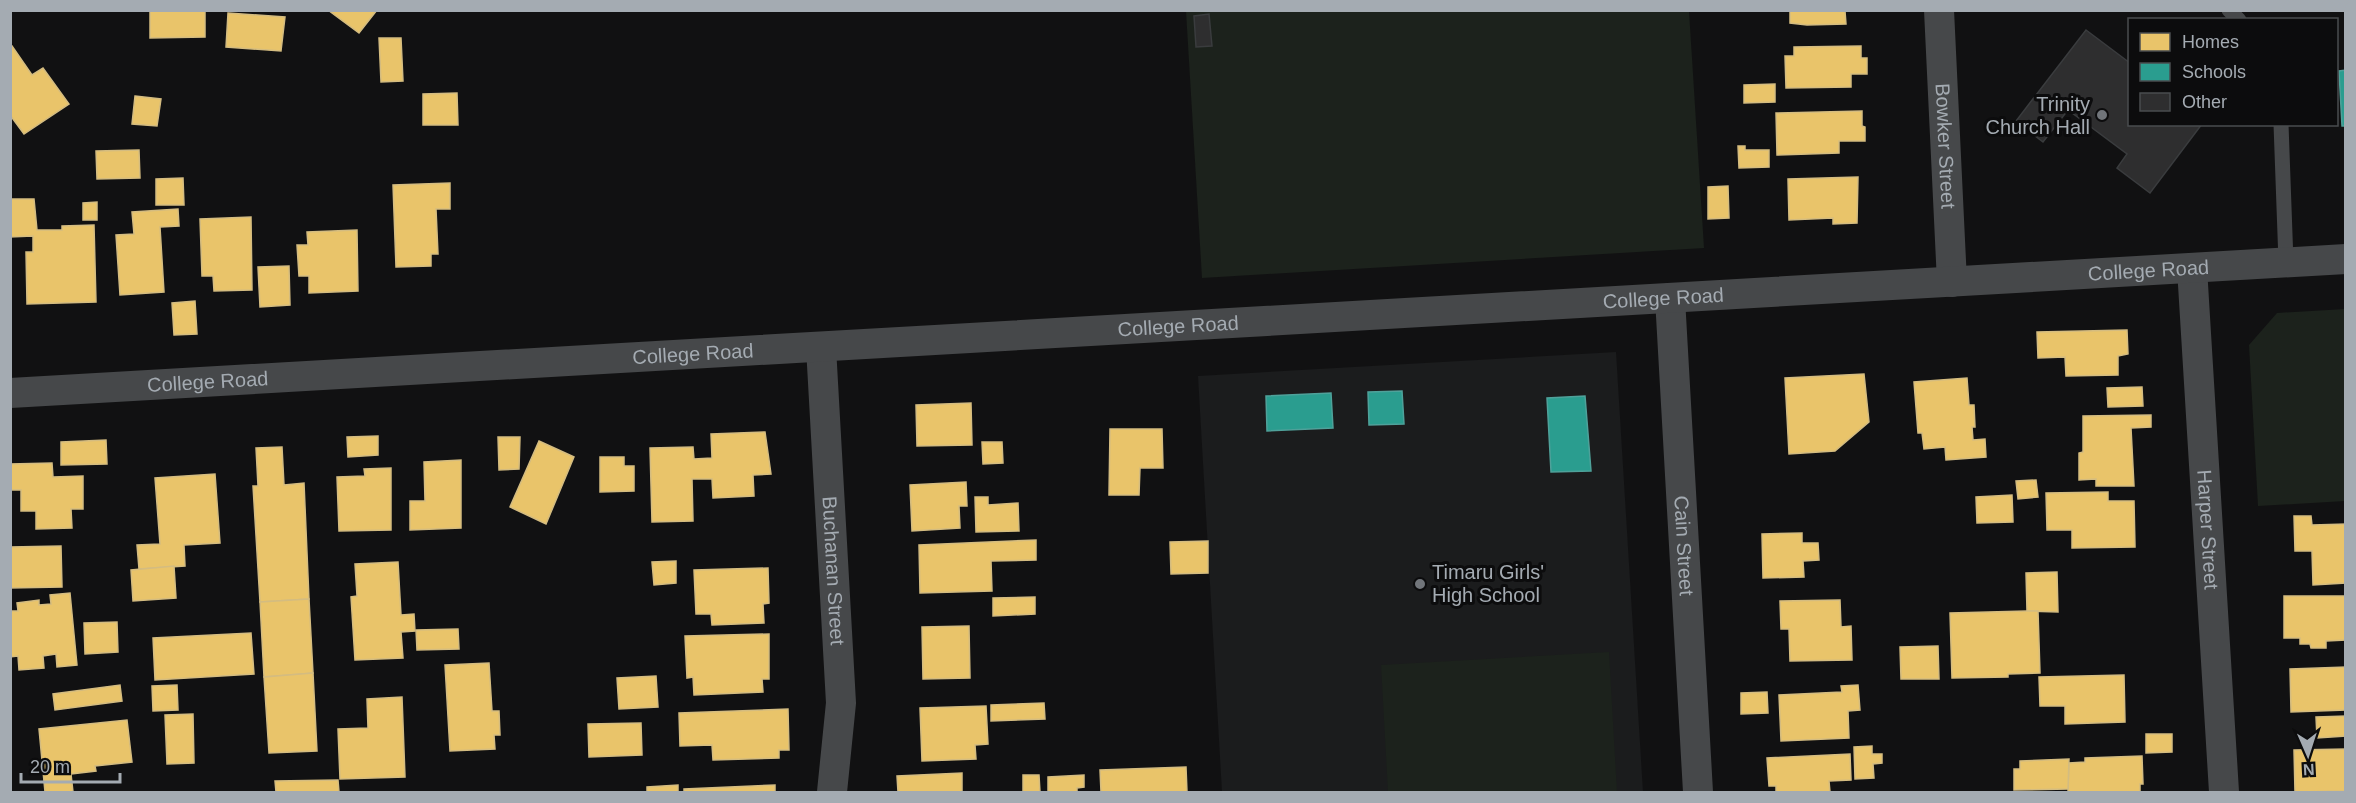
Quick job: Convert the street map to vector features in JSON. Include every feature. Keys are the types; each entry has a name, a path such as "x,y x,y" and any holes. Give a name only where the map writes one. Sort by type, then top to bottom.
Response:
{"street":[{"name":"Bowker Street","path":"1939,10 1952,282"},
{"name":"College Road","path":"10,393 2346,259"},
{"name":"Harper Street","path":"2192,268 2224,792"},
{"name":"Cain Street","path":"1670,298 1698,792"},
{"name":"Buchanan Street","path":"821,347 841,703 832,792"}],"lane":[{"path":"2281,126 2286,262"}],"shaded area":[{"path":"1186,11 1689,11 1704,248 1202,278"},
{"path":"2345,309 2345,501 2258,506 2249,345 2277,313"},
{"name":"Timaru Girls' High School","path":"1616,352 1643,792 1222,792 1198,376"},
{"path":"1609,652 1617,792 1388,792 1381,665"}],"building: Homes":[{"path":"150,10 205,10 205,37 150,38"},
{"path":"328,10 377,10 359,33"},
{"path":"1790,10 1855,11 1845,11 1846,24 1807,25 1790,23"},
{"path":"228,13 285,17 281,51 226,47"},
{"path":"379,38 401,38 403,81 381,82"},
{"path":"12,46 32,75 43,68 69,104 24,134 10,115 10,47"},
{"path":"1861,46 1861,58 1867,58 1867,74 1851,74 1851,87 1786,88 1785,56 1794,56 1794,47"},
{"path":"1775,84 1775,102 1744,103 1744,85"},
{"path":"457,93 458,125 423,125 423,94"},
{"path":"135,96 161,99 157,126 132,124"},
{"path":"1862,111 1865,141 1839,141 1839,153 1777,155 1776,113"},
{"path":"1738,146 1745,146 1745,150 1769,150 1769,167 1739,168"},
{"path":"139,150 140,178 97,179 96,151"},
{"path":"1858,177 1857,223 1833,224 1833,218 1789,220 1788,179"},
{"path":"183,178 184,205 156,205 156,179"},
{"path":"450,183 450,209 436,209 438,254 431,254 431,266 396,267 393,185"},
{"path":"1728,186 1729,218 1708,219 1708,187"},
{"path":"10,199 34,199 37,230 62,230 62,226 94,225 96,302 27,304 26,252 33,252 33,236 10,237"},
{"path":"97,202 97,220 83,220 83,203"},
{"path":"178,209 179,226 160,227 164,292 120,295 116,235 134,234 132,212"},
{"path":"251,217 252,290 214,291 213,276 202,276 200,219"},
{"path":"357,230 358,291 309,293 309,276 299,276 297,245 308,245 307,232"},
{"path":"289,266 290,305 260,307 258,267"},
{"path":"195,301 197,334 174,335 172,303"},
{"path":"2127,330 2128,354 2118,356 2118,375 2066,376 2065,357 2038,358 2037,332"},
{"path":"1864,374 1869,422 1835,451 1789,454 1785,378"},
{"path":"1967,378 1969,405 1974,405 1973,440 1985,439 1986,457 1946,460 1945,447 1924,449 1922,433 1918,433 1914,382"},
{"path":"2142,387 2143,406 2108,407 2107,388"},
{"path":"971,403 972,445 917,446 916,405"},
{"path":"2151,415 2151,427 2131,428 2134,486 2096,486 2096,479 2079,480 2079,453 2083,452 2083,416"},
{"path":"1110,429 1162,429 1163,468 1140,468 1139,495 1109,495"},
{"path":"765,432 771,474 753,475 754,496 713,498 712,479 692,479 693,521 652,522 650,448 693,447 694,459 712,458 711,434"},
{"path":"378,436 378,455 348,457 347,437"},
{"path":"498,437 520,437 519,469 499,470"},
{"path":"106,440 107,464 61,465 61,442"},
{"path":"539,441 574,457 546,524 510,507"},
{"path":"982,442 1002,442 1003,463 983,464"},
{"path":"282,447 284,485 304,483 309,599 260,602 253,486 258,486 256,448"},
{"path":"600,457 624,457 624,466 634,466 634,491 600,492"},
{"path":"461,460 461,528 410,530 410,501 425,501 424,462"},
{"path":"52,463 53,477 83,476 83,509 71,509 72,528 36,529 36,511 21,511 21,490 10,490 10,464"},
{"path":"391,468 391,530 339,531 337,477 365,476 364,469"},
{"path":"215,474 220,543 184,545 185,566 139,569 137,545 160,544 155,478"},
{"path":"2036,480 2038,497 2018,499 2016,481"},
{"path":"966,482 967,506 959,506 960,528 912,531 910,485"},
{"path":"2108,492 2108,501 2134,501 2135,547 2072,548 2072,530 2047,530 2046,493"},
{"path":"2012,495 2013,522 1977,523 1976,497"},
{"path":"975,497 988,497 988,505 1018,503 1019,531 976,532"},
{"path":"2294,516 2311,516 2312,525 2346,524 2346,583 2313,585 2312,551 2295,551"},
{"path":"1802,533 1802,543 1818,543 1819,560 1803,561 1804,577 1763,578 1762,534"},
{"path":"1036,540 1036,560 991,561 992,591 920,593 919,545"},
{"path":"1208,541 1208,573 1171,574 1170,542"},
{"path":"61,546 62,587 10,588 10,547"},
{"path":"676,561 676,583 654,585 652,562"},
{"path":"398,562 401,615 414,614 415,631 401,632 403,658 355,660 351,597 357,596 355,564"},
{"path":"174,566 176,598 133,601 131,570"},
{"path":"768,568 769,603 763,604 764,623 712,625 711,614 696,614 694,570"},
{"path":"2057,572 2058,612 2027,611 2026,573"},
{"path":"70,593 77,665 57,667 56,654 43,656 44,668 19,670 18,656 10,657 10,611 18,611 17,603 39,600 39,605 51,604 50,595"},
{"path":"2284,596 2346,596 2346,640 2326,641 2326,648 2311,648 2310,644 2300,644 2300,638 2284,638"},
{"path":"1035,597 1035,614 993,616 993,598"},
{"path":"309,599 313,673 264,677 260,602"},
{"path":"1840,600 1841,627 1851,626 1852,660 1790,661 1789,629 1781,629 1780,601"},
{"path":"2038,611 2040,673 2008,674 2008,677 1952,678 1950,613"},
{"path":"117,622 118,652 85,654 84,623"},
{"path":"969,626 970,678 923,679 922,627"},
{"path":"458,629 459,649 417,650 416,630"},
{"path":"251,633 254,674 155,680 153,638"},
{"path":"769,634 769,679 762,679 763,692 694,695 693,677 687,678 685,636"},
{"path":"1938,646 1939,679 1901,679 1900,647"},
{"path":"489,663 492,711 499,711 500,735 494,735 495,749 450,751 445,665"},
{"path":"2346,667 2346,710 2291,712 2290,669"},
{"path":"313,673 317,751 269,753 264,677"},
{"path":"2124,675 2125,722 2065,724 2065,706 2040,706 2039,677"},
{"path":"656,676 658,707 619,709 617,678"},
{"path":"120,685 122,701 55,710 53,694"},
{"path":"177,685 178,710 153,711 152,686"},
{"path":"1858,685 1860,710 1848,711 1849,738 1781,741 1779,695 1842,692 1841,686"},
{"path":"1767,692 1768,713 1741,714 1741,693"},
{"path":"402,697 405,777 340,779 338,729 368,728 367,699"},
{"path":"1044,703 1045,719 991,721 991,705"},
{"path":"986,706 988,744 975,745 976,759 922,761 920,708"},
{"path":"788,709 789,750 779,750 779,758 713,760 712,745 680,746 679,713"},
{"path":"193,714 194,763 167,764 165,715"},
{"path":"2346,716 2346,736 2317,738 2316,717"},
{"path":"127,720 132,762 95,766 96,771 71,774 73,792 45,792 39,729"},
{"path":"641,723 642,755 589,757 588,724"},
{"path":"2146,734 2172,734 2172,752 2146,753"},
{"path":"1872,746 1872,754 1882,754 1882,763 1873,764 1874,778 1855,779 1854,747"},
{"path":"2346,749 2346,791 2295,792 2294,750"},
{"path":"1850,754 1851,780 1829,781 1830,792 1776,792 1776,786 1769,786 1767,758"},
{"path":"2142,756 2143,784 2140,784 2140,792 2068,792 2069,763 2085,762 2085,758"},
{"path":"2069,759 2068,789 2014,790 2014,769 2020,769 2020,761"},
{"path":"1186,767 1187,792 1101,792 1100,770"},
{"path":"962,773 962,792 898,792 897,776"},
{"path":"1023,775 1039,775 1040,792 1023,792"},
{"path":"1084,775 1084,787 1077,788 1077,792 1048,792 1048,777"},
{"path":"338,780 339,792 276,792 275,781"},
{"path":"678,785 678,792 647,792 647,787"},
{"path":"775,785 775,792 684,792 684,789"}],"building: Schools":[{"path":"2346,70 2346,126 2342,126 2339,71"},
{"path":"1402,391 1404,424 1369,425 1368,392"},
{"path":"1331,393 1333,428 1267,431 1266,396"},
{"path":"1585,396 1591,471 1551,472 1547,398"}],"building: Other":[{"path":"1209,14 1212,46 1196,47 1194,16"},
{"name":"Trinity Church Hall","path":"2086,30 2128,62 2128,126 2200,126 2150,193 2117,168 2127,154 2068,110 2043,142 2016,121"}],"place":[{"name":"Trinity Church Hall","path":"2102,115"},
{"name":"Timaru Girls' High School","path":"1420,584"}]}
